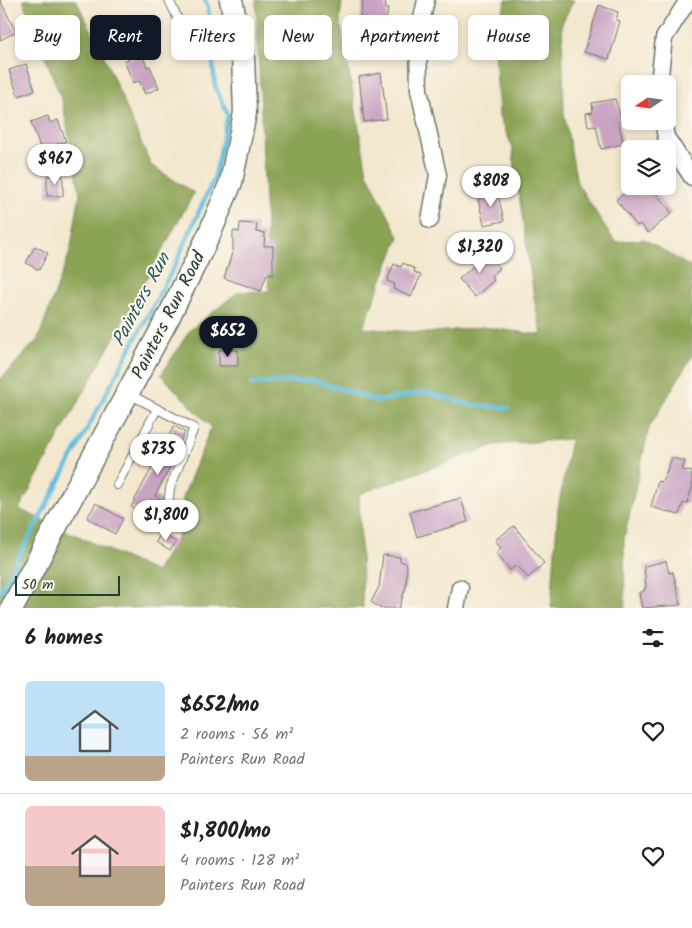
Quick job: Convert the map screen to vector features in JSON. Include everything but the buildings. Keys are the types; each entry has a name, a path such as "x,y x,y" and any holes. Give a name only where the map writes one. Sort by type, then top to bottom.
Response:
{"street":[{"name":"Painters Run Road","path":"12,608 128,393 205,243 231,182 245,113 243,56 230,0"},
{"path":"426,0 418,37 419,90 438,175 430,220"},
{"path":"660,75 664,38 688,0"},
{"path":"665,130 666,137 692,177"},
{"path":"456,608 460,588"}],"lane":[{"path":"169,0 176,15"},
{"path":"128,393 194,428 170,488 167,516"},
{"path":"117,485 157,409"}],"green space":[{"path":"23,0 76,0 90,27 90,60 106,60 151,165 194,193 19,509 156,572 182,529 183,497 211,427 161,375 190,330 238,292 269,291 256,0 342,0 340,22 342,60 347,60 367,173 399,237 363,328 426,333 483,327 542,335 535,304 512,146 499,116 496,60 549,60 549,15 501,15 506,0 574,0 562,23 564,113 577,183 615,242 644,239 691,267 692,356 649,428 624,539 625,608 551,608 558,508 571,439 495,445 359,494 363,608 0,608 0,380 38,339 70,252 80,193 62,101 46,60 80,60 80,15 29,15"}],"waterway":[{"name":"Painters Run","path":"0,592 175,265 215,176 228,115 215,86 208,8 205,0"},
{"path":"252,384 313,380 378,401 425,392 471,405 508,408"}]}
